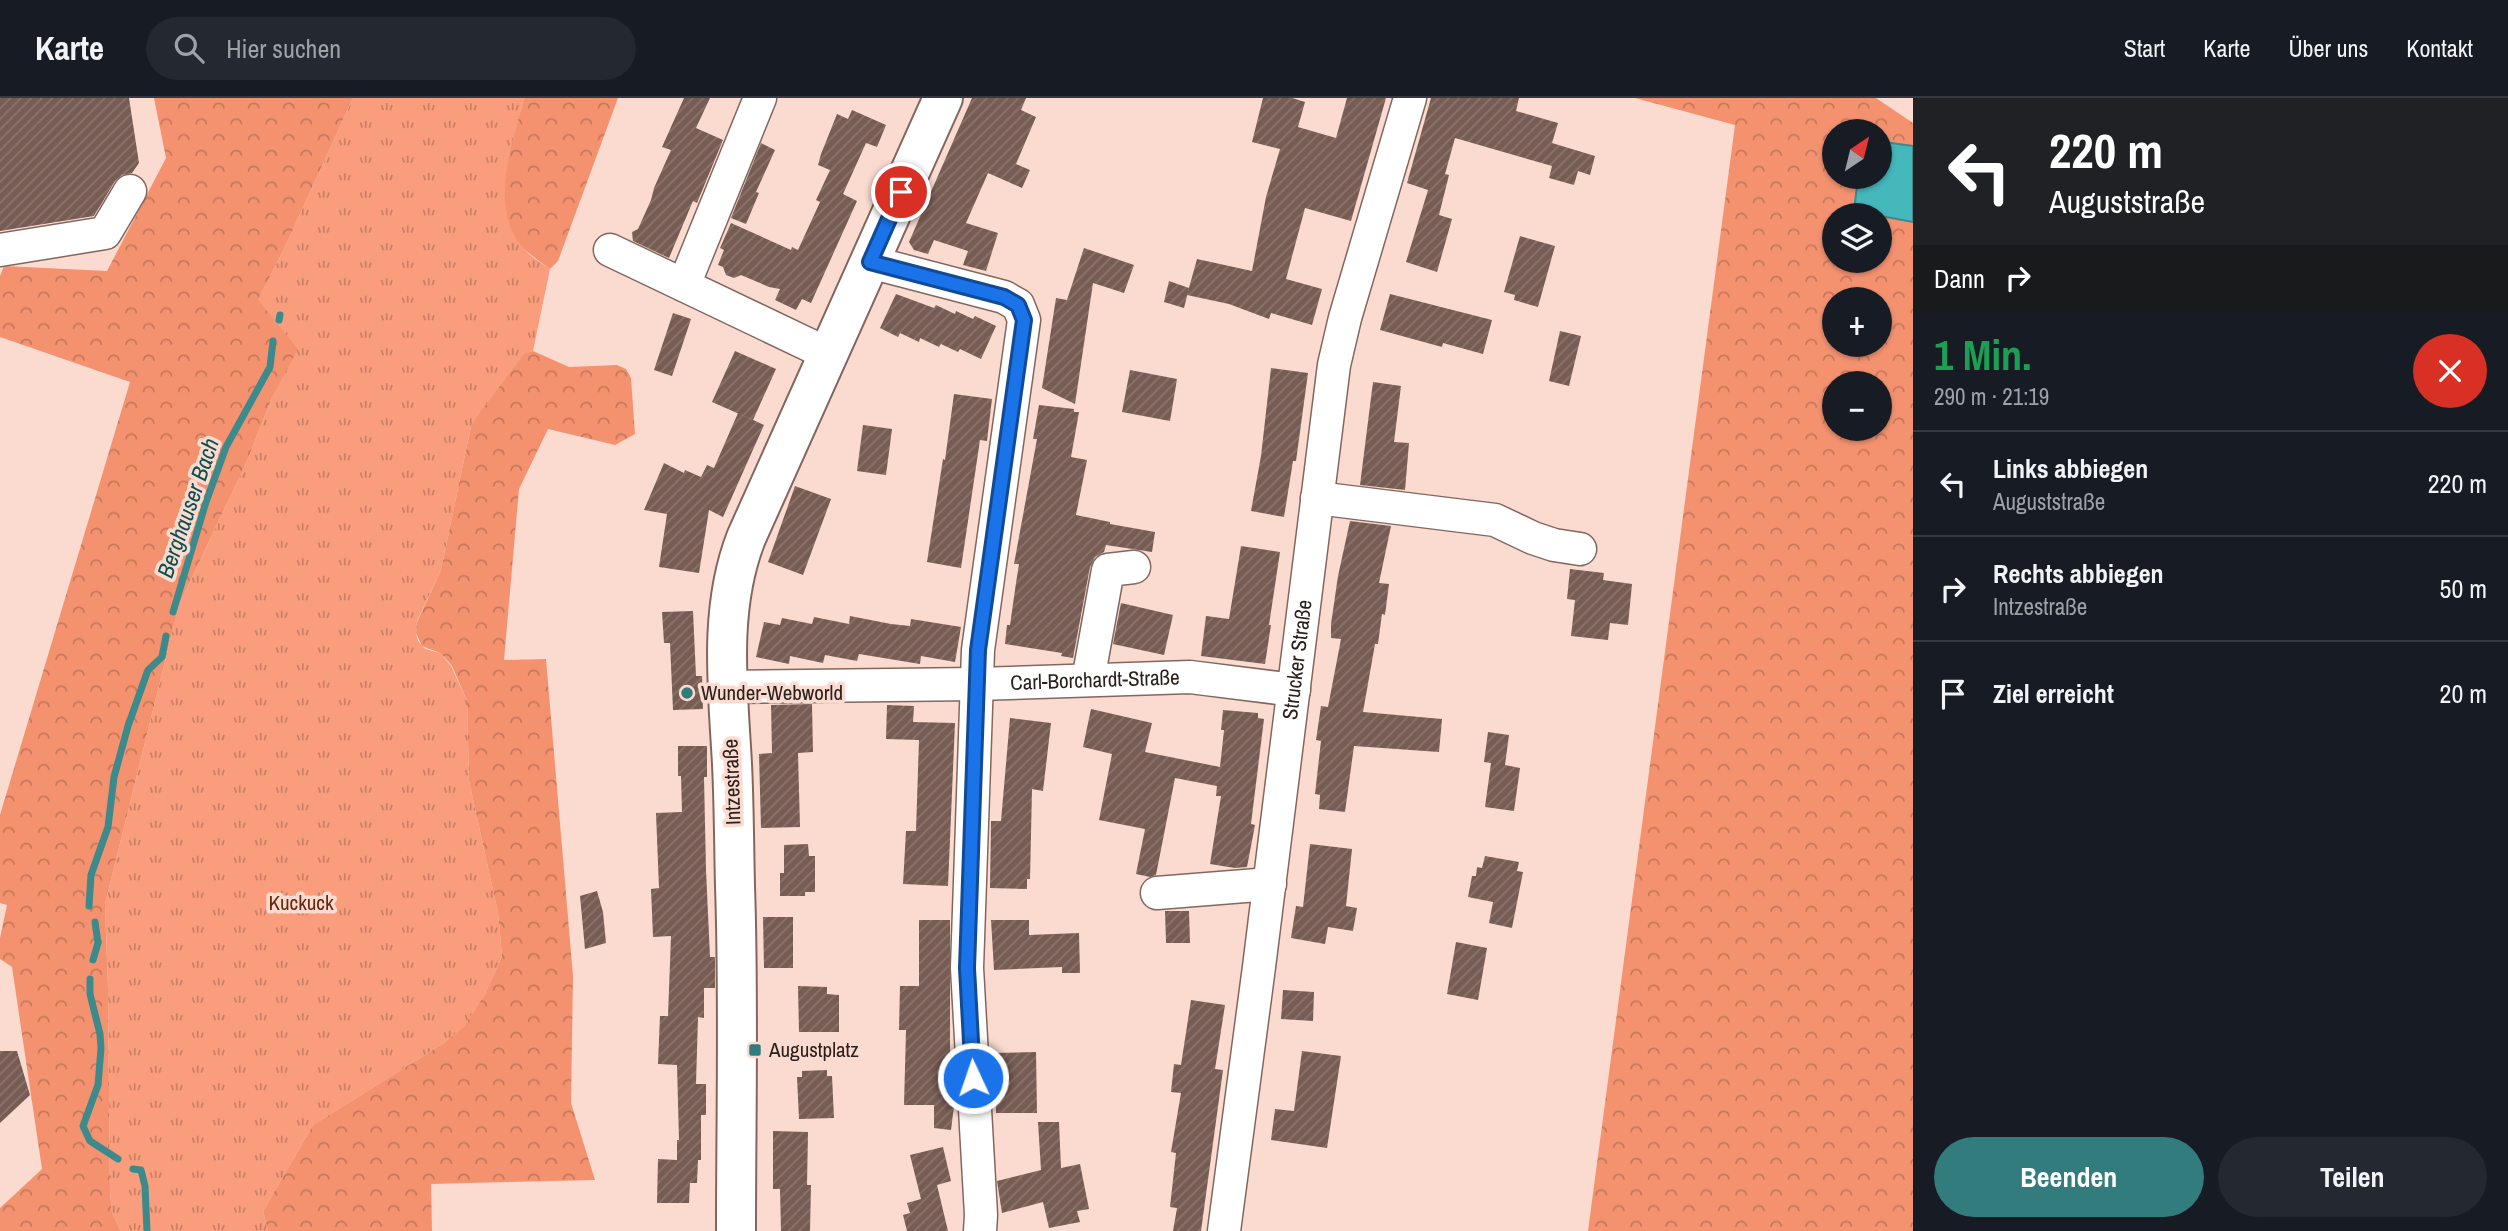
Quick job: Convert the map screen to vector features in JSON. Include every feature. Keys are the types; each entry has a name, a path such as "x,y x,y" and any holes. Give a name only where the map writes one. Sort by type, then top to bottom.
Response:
{"main road":[{"name":"Intzestraße","path":"736,1231 737,973 727,687 730,595 737,562 943,98"}],"street":[{"path":"684,285 760,98"},
{"name":"Strucker Straße","path":"1224,1231 1334,365 1345,318 1410,98"},
{"path":"0,250 105,233 130,191"},
{"path":"610,250 828,354"},
{"path":"870,262 1004,297 1014,301 1023,314 1024,327 978,650 967,968 982,1216 980,1231"},
{"path":"1317,498 1495,520 1553,545 1580,549"},
{"path":"1088,680 1108,570 1134,567"},
{"name":"Carl-Borchardt-Straße","path":"727,687 977,684 1190,677 1294,690"},
{"path":"1157,893 1270,884"}],"green space":[{"path":"154,98 353,98 258,300 298,349 272,397 248,459 179,605 105,904 110,1192 112,1212 121,1231 0,1231 0,1208 42,1169 12,967 0,959 0,938 7,905 0,903 0,815 130,382 0,337 0,276 4,266 107,271 166,158"},
{"name":"Kuckuck","path":"353,98 524,98 506,178 509,218 516,236 528,253 550,269 533,351 524,355 471,426 441,570 417,621 416,633 418,641 425,649 440,653 451,666 467,701 469,781 498,913 502,956 485,994 464,1026 444,1043 313,1125 263,1211 268,1231 121,1231 112,1212 110,1192 105,904 179,605 248,459 272,397 258,300"},
{"path":"524,98 618,98 558,261 550,269 528,253 517,240 509,224 506,207 505,188 510,151"},
{"path":"1635,98 1876,98 1913,123 1913,1231 1588,1231 1735,125"},
{"path":"533,351 569,367 617,365 626,369 631,378 635,434 615,445 548,429 519,489 504,660 546,659 573,976 571,1103 595,1180 431,1184 432,1231 268,1231 263,1211 313,1125 444,1043 464,1026 485,994 502,956 498,913 469,781 467,701 452,666 440,653 422,646 416,633 417,622 441,570 471,426 524,354"}],"water":[{"path":"1892,143 1913,146 1913,222 1892,218 1892,203 1855,203 1857,189 1892,189"}],"building":[{"path":"0,98 129,98 139,163 132,173 122,175 115,181 94,216 0,231"},
{"path":"684,98 710,98 696,128 723,140 697,203 693,201 669,258 633,241 632,232 638,229 671,150 662,147"},
{"path":"972,98 1026,98 1021,110 1036,117 1016,164 1030,170 1022,188 988,173 966,223 998,233 986,271 963,265 968,251 934,240 928,254 914,250 909,242"},
{"path":"1263,98 1292,98 1305,102 1298,127 1336,138 1347,98 1386,98 1351,221 1305,208 1286,279 1322,289 1312,325 1271,313 1269,319 1229,304 1187,295 1197,259 1252,271 1266,197 1280,149 1252,142"},
{"path":"1431,98 1519,98 1516,111 1558,123 1552,143 1595,156 1590,175 1578,171 1574,185 1549,178 1552,166 1455,138 1445,174 1449,175 1439,215 1452,219 1437,272 1406,262 1428,190 1407,183"},
{"path":"852,110 886,125 877,147 866,143 843,194 857,201 811,303 802,299 796,310 775,300 780,289 741,275 734,278 726,275 723,267 718,265 724,250 720,248 731,223 791,250 792,247 798,250 820,202 816,200 830,170 818,165 821,154 837,114 848,119"},
{"path":"761,143 775,150 756,192 759,193 746,224 731,218"},
{"path":"1520,236 1555,246 1538,307 1514,300 1515,295 1504,292"},
{"path":"1084,248 1134,265 1124,293 1093,283 1075,404 1042,388 1056,298 1067,300"},
{"path":"1169,281 1189,288 1184,308 1164,302"},
{"path":"896,294 934,308 936,305 955,314 956,311 973,319 975,316 996,326 981,359 960,349 958,352 941,344 939,347 920,338 919,342 900,333 898,337 880,328"},
{"path":"1390,294 1492,320 1483,354 1443,343 1442,347 1380,330"},
{"path":"673,313 691,319 672,376 654,370"},
{"path":"1560,331 1581,336 1569,386 1549,381"},
{"path":"735,351 776,369 753,420 712,402"},
{"path":"1271,368 1308,373 1296,461 1293,461 1284,517 1251,511 1261,456"},
{"path":"1130,370 1177,379 1170,421 1122,412"},
{"path":"1373,382 1401,386 1394,442 1409,443 1405,490 1360,485"},
{"path":"954,394 992,399 987,441 980,440 961,568 927,562"},
{"path":"1039,405 1079,412 1071,457 1087,460 1076,515 1155,532 1152,552 1106,545 1104,552 1095,557 1090,567 1073,658 1061,656 1062,653 1005,644 1019,564 1014,564 1037,439 1033,439"},
{"path":"738,413 764,425 723,517 709,510 699,573 659,567 667,514 644,510 664,463 684,473 685,470 701,477 707,465 714,468"},
{"path":"863,425 892,429 886,475 857,471"},
{"path":"795,486 831,499 803,575 768,562"},
{"path":"1350,521 1391,526 1379,583 1389,584 1385,615 1382,614 1378,644 1375,644 1363,712 1442,719 1439,752 1354,746 1345,812 1319,809 1320,795 1315,794 1321,741 1316,740 1321,706 1328,707 1341,639 1331,638 1331,624"},
{"path":"1241,546 1280,552 1265,664 1201,656 1206,616 1229,619"},
{"path":"1570,569 1604,573 1603,580 1632,584 1628,625 1610,623 1608,640 1571,636 1575,600 1567,599"},
{"path":"1121,603 1173,615 1164,655 1113,644"},
{"path":"693,611 696,676 702,676 703,709 673,710 670,643 664,643 662,612"},
{"path":"850,616 910,626 911,619 961,627 955,662 921,656 920,664 859,654 857,661 825,655 823,663 790,656 789,664 756,657 764,622 780,625 782,618 812,624 814,617 849,624"},
{"path":"812,704 813,752 798,753 800,827 761,828 759,754 772,753 771,705"},
{"path":"887,705 914,706 913,722 955,723 948,886 903,884 906,831 916,831 919,740 886,739"},
{"path":"1091,709 1152,723 1145,752 1220,767 1223,710 1258,713 1258,718 1264,719 1251,824 1255,825 1247,867 1210,864 1221,796 1216,796 1217,786 1175,778 1156,875 1150,877 1136,874 1145,829 1099,820 1112,754 1083,747"},
{"path":"1010,718 1051,723 1043,791 1032,789 1030,879 1027,879 1027,889 990,888 991,821 1001,821"},
{"path":"1488,732 1509,735 1505,765 1520,768 1514,811 1485,807 1491,763 1484,762"},
{"path":"678,746 707,746 707,777 704,777 706,870 710,957 715,957 715,988 704,988 704,1018 698,1017 696,1084 706,1084 706,1115 701,1115 701,1160 698,1160 697,1183 690,1183 689,1203 657,1203 658,1159 677,1160 679,1140 677,1065 658,1064 660,1016 668,1016 671,936 653,937 651,889 659,888 656,813 682,812"},
{"path":"808,844 809,856 815,856 815,892 805,892 805,896 780,896 780,873 784,873 784,845"},
{"path":"1310,844 1352,849 1346,906 1357,908 1353,931 1328,927 1325,944 1291,938 1296,906 1303,907"},
{"path":"1485,856 1519,862 1517,871 1523,872 1512,928 1489,923 1493,902 1468,897 1472,876 1476,876 1477,867 1482,868"},
{"path":"597,891 603,912 606,943 585,949 580,896"},
{"path":"1165,911 1189,911 1190,943 1166,943"},
{"path":"763,917 793,917 793,968 764,968"},
{"path":"919,920 950,920 950,1058 954,1058 956,1106 951,1130 934,1128 934,1105 904,1105 906,1030 899,1030 900,986 919,986"},
{"path":"991,920 1029,920 1029,935 1079,933 1080,973 1062,973 1062,967 994,970"},
{"path":"1456,942 1487,948 1478,1000 1447,994"},
{"path":"798,986 827,987 827,994 839,995 839,1032 799,1032"},
{"path":"1283,990 1314,992 1313,1021 1281,1019"},
{"path":"1191,1000 1225,1005 1215,1069 1223,1070 1201,1231 1173,1231 1177,1208 1170,1207 1176,1153 1171,1152 1181,1093 1171,1092 1174,1064 1181,1065"},
{"path":"0,1051 17,1051 30,1095 0,1123"},
{"path":"1302,1051 1341,1056 1327,1148 1271,1140 1275,1109 1294,1111"},
{"path":"1036,1052 1037,1113 996,1113 995,1053"},
{"path":"827,1070 827,1076 832,1076 834,1118 799,1119 797,1077 802,1077 802,1071"},
{"path":"1038,1122 1059,1122 1061,1168 1080,1164 1089,1209 1077,1211 1080,1222 1049,1228 1043,1202 1002,1213 997,1181 1041,1170"},
{"path":"773,1131 808,1132 810,1231 781,1231 780,1189 773,1189"},
{"path":"943,1147 951,1181 937,1185 948,1231 907,1231 903,1215 910,1213 907,1203 921,1199 910,1155"}],"waterway":[{"name":"Berghauser Bach","path":"279,320 280,315"},
{"name":"Berghauser Bach","path":"173,612 206,502 226,447 270,367 273,341"},
{"name":"Berghauser Bach","path":"89,906 91,875 108,827 114,777 128,726 148,670 162,657 166,636"},
{"name":"Berghauser Bach","path":"93,960 98,943 95,922"},
{"name":"Berghauser Bach","path":"90,979 90,994 101,1048 98,1085 83,1126 90,1141 118,1159"},
{"name":"Berghauser Bach","path":"133,1169 141,1170 145,1186 147,1231"}],"place":[{"name":"Wunder-Webworld","path":"687,693"},
{"name":"Augustplatz","path":"755,1050"}],"route":[{"path":"901,192 870,262 1004,297 1018,305 1024,320 978,650 967,968 973,1078"}]}
